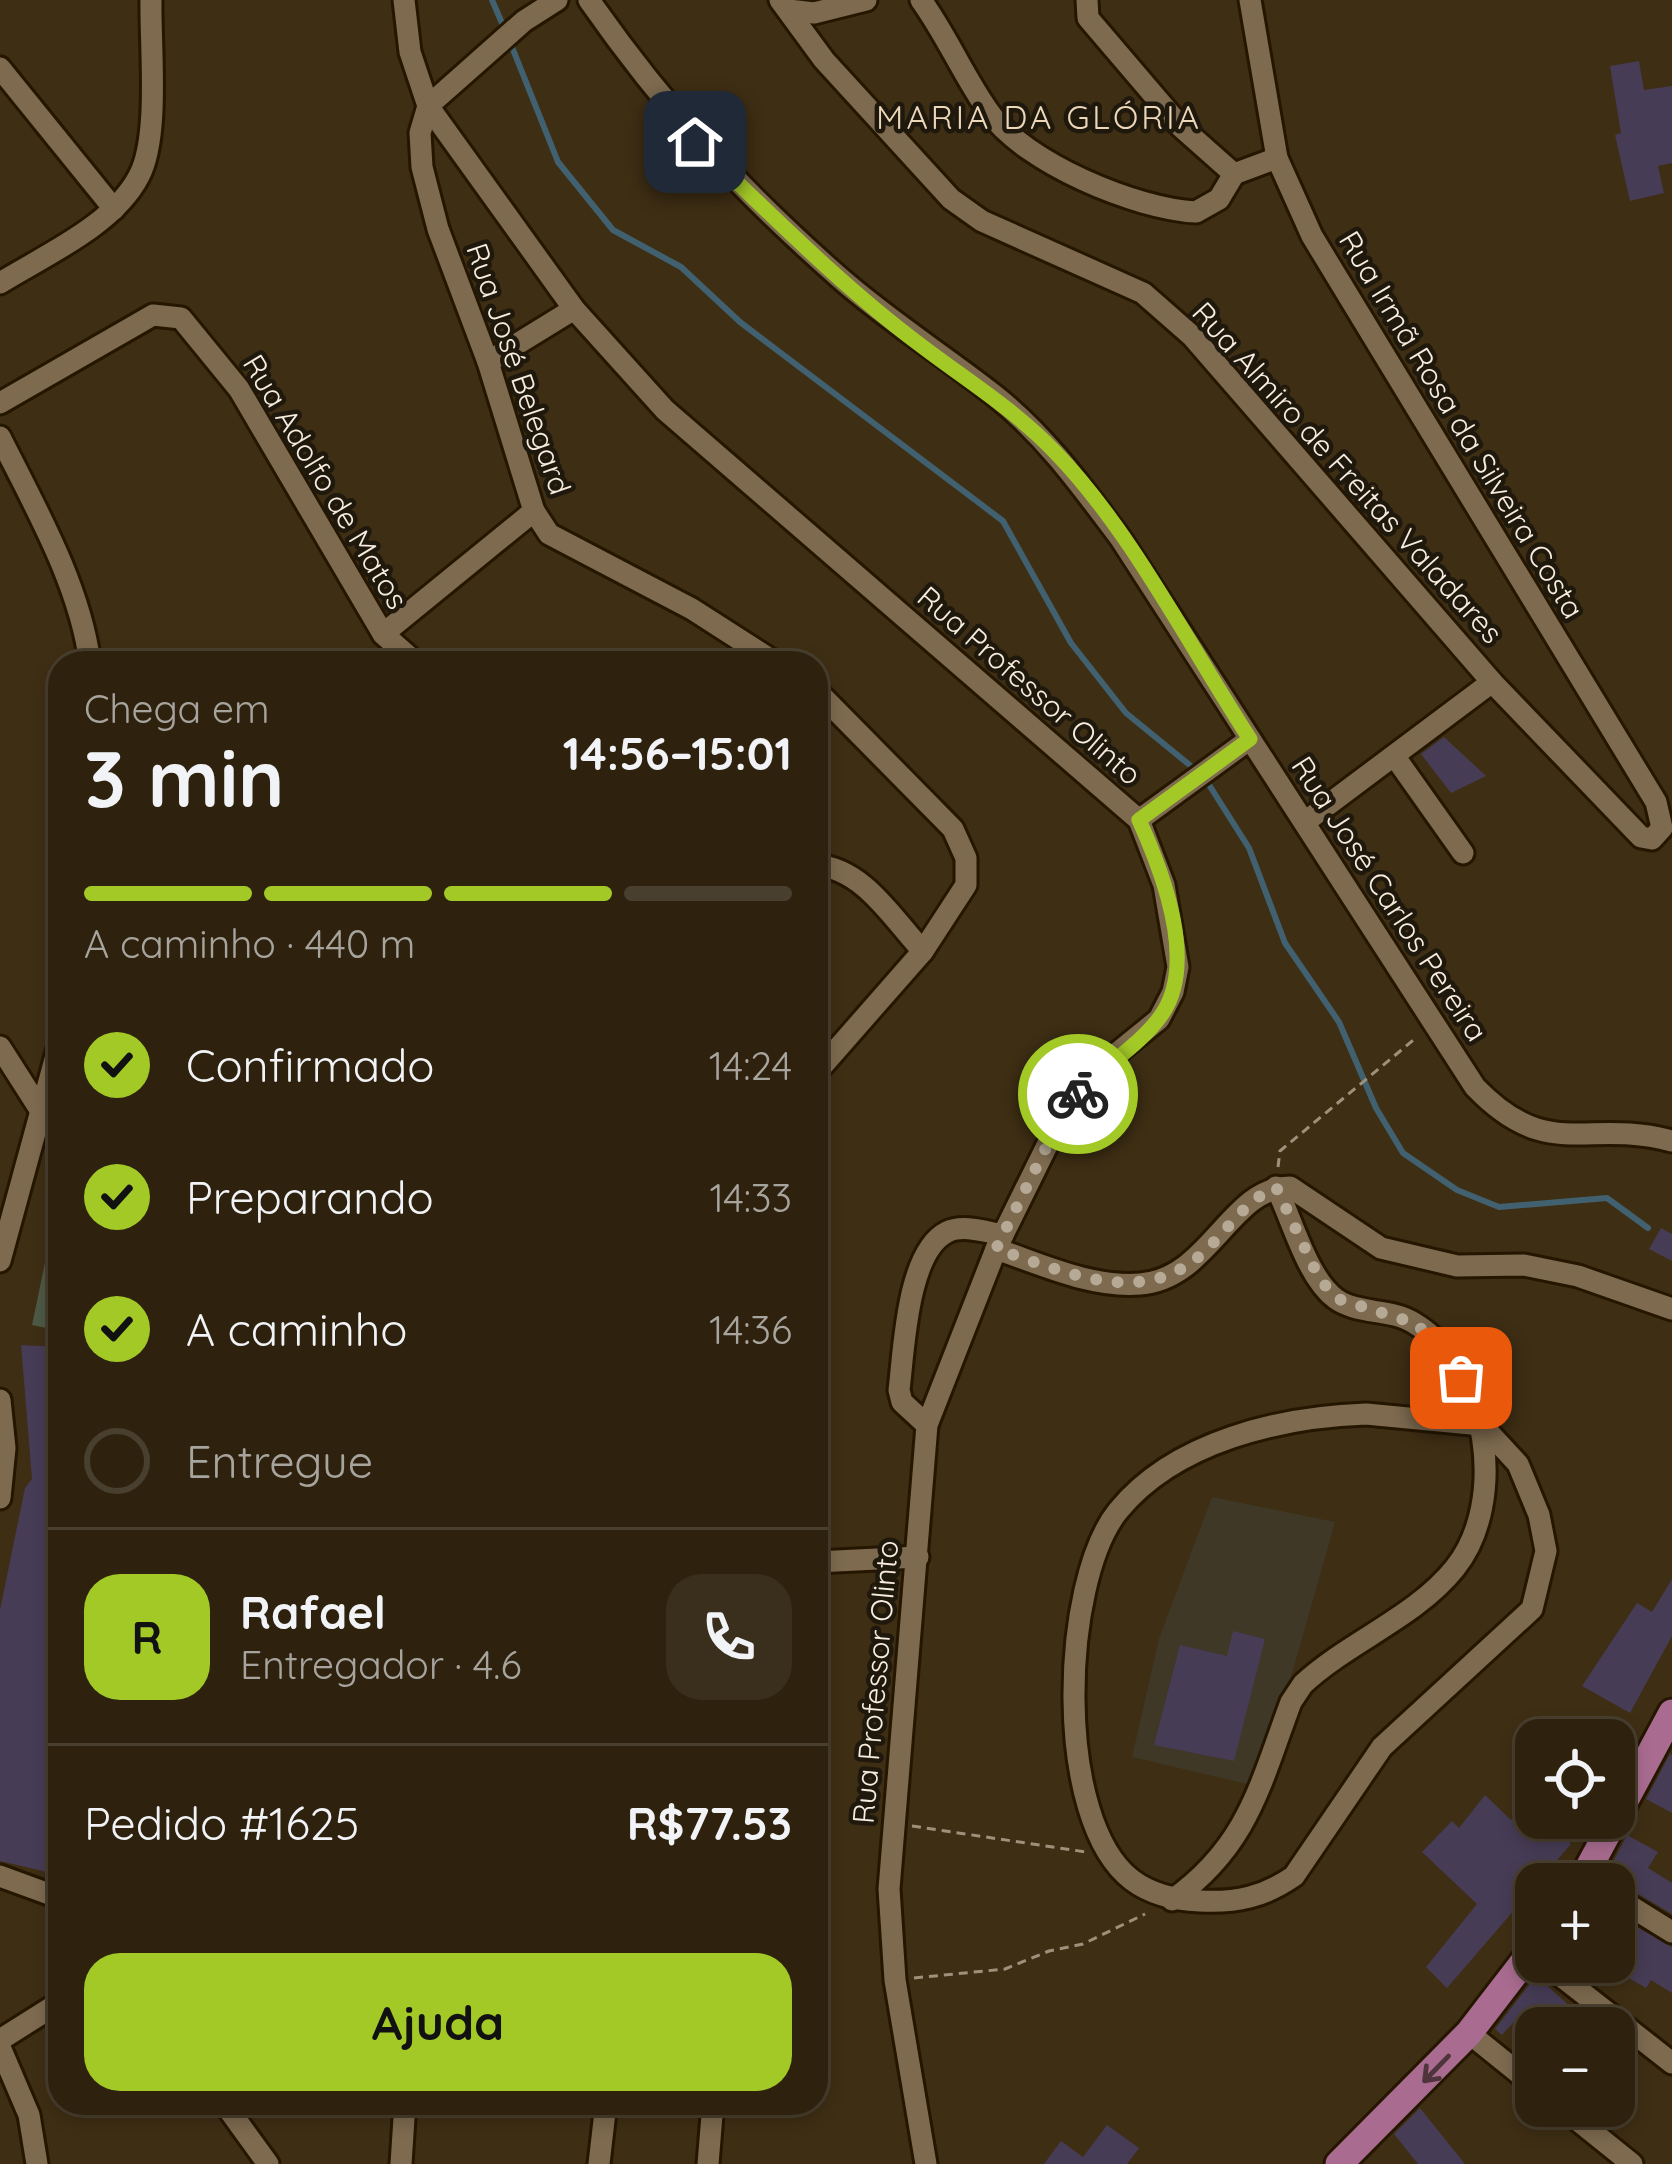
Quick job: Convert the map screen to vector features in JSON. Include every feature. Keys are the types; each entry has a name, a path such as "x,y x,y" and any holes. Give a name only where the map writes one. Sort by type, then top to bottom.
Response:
{"main road":[{"path":"1596,1863 1672,1713"},
{"path":"1339,2164 1469,2033 1515,1979"}],"street":[{"path":"3,276 114,209 140,175 148,142 151,0"},
{"name":"Rua Professor Olinto","path":"404,0 410,52 428,106 574,309 664,410 1139,820 1164,885 1178,968 1173,992 1160,1019 1105,1064 1066,1107 999,1242 927,1425 893,1823 895,1980 926,2164"},
{"path":"428,106 507,36 557,0"},
{"name":"Rua José Carlos Pereira","path":"589,0 695,142 839,278 920,344 995,395 1058,454 1121,538 1475,1087 1514,1122 1535,1132 1627,1132 1672,1141"},
{"path":"784,5 814,13 866,0"},
{"path":"921,0 989,113 1045,159 1118,195 1173,211 1209,208 1234,175 1277,158"},
{"path":"1070,0 1088,9 1181,127 1234,175"},
{"name":"Rua Irmã Rosa da Silveira Costa","path":"1250,0 1277,158 1312,236 1656,802 1660,832 1648,840 1636,832"},
{"name":"Rua Almiro de Freitas Valadares","path":"784,5 824,60 951,199 982,221 1143,293 1192,336 1492,682 1636,832"},
{"path":"0,68 114,209"},
{"name":"Rua José Belegard","path":"428,106 420,133 422,167 438,229 488,362 534,511 549,534 692,609 757,651"},
{"path":"488,362 574,309"},
{"name":"Rua Adolfo de Matos","path":"0,404 153,315 181,317 238,389 383,634 402,651"},
{"path":"0,437 59,562 86,630 89,651"},
{"path":"383,634 534,511"},
{"path":"1305,822 1492,682"},
{"path":"828,703 953,829 966,859 965,885 923,951 828,1059"},
{"path":"1139,820 1250,739"},
{"path":"1396,757 1462,853"},
{"path":"828,869 855,877 923,951"},
{"path":"0,1047 39,1108"},
{"path":"0,1261 48,1079"},
{"path":"927,1425 902,1402 899,1390 911,1300 923,1257 944,1233 959,1229 1092,1281 1141,1285 1174,1275 1204,1253 1256,1196 1290,1186 1381,1248 1457,1266 1524,1265 1578,1276 1672,1309"},
{"path":"1276,1187 1318,1276 1335,1298 1417,1324 1461,1378 1482,1425 1518,1464 1540,1515 1546,1551 1532,1609 1382,1747 1336,1806 1294,1876 1273,1891 1242,1901 1172,1900 1131,1879 1107,1851 1088,1805 1075,1685 1086,1578 1116,1513 1159,1474 1204,1448 1268,1428 1318,1416 1366,1414 1482,1425"},
{"path":"0,1400 5,1448 0,1498"},
{"path":"1172,1900 1203,1878 1244,1829 1291,1702 1303,1684 1436,1586 1470,1547 1480,1513 1482,1425"},
{"path":"828,1561 918,1557"},
{"path":"0,1876 48,1894"},
{"path":"1635,1909 1672,1932"},
{"path":"1572,1983 1672,2063"},
{"path":"37,2164 29,2115 0,2043 48,2010"},
{"path":"1469,2033 1515,2070"},
{"path":"233,2115 268,2164"},
{"path":"401,2164 404,2115"},
{"path":"599,2164 605,2115"},
{"path":"708,2164 711,2115"},
{"path":"1586,2127 1632,2164"}],"path":[{"path":"1276,1187 1280,1151 1434,1024"},
{"path":"893,1823 1072,1853 1107,1851"},
{"path":"895,1980 1005,1969 1083,1944 1172,1900"}],"shaded area":[{"path":"1212,1497 1335,1522 1260,1787 1132,1757 1159,1639"}],"green space":[{"path":"48,1248 48,1328 32,1325"}],"building":[{"path":"1639,61 1644,90 1672,86 1672,163 1658,166 1664,193 1630,201 1615,135 1621,133 1610,66"},
{"path":"1444,737 1486,776 1451,793 1421,754"},
{"path":"1661,1228 1672,1234 1672,1261 1649,1249"},
{"path":"21,1345 48,1346 48,1872 0,1861 0,1610 25,1488 32,1479"},
{"path":"1672,1579 1672,1636 1630,1713 1582,1686 1637,1603 1652,1612"},
{"path":"1233,1631 1265,1639 1234,1761 1154,1745 1180,1645 1227,1656"},
{"path":"1672,1755 1672,1813 1646,1799"},
{"path":"1485,1795 1511,1820 1515,1816 1515,1839 1566,1839 1571,1844 1555,1863 1515,1863 1515,1909 1447,1988 1426,1967 1477,1904 1422,1852 1452,1821 1459,1828"},
{"path":"1625,1839 1658,1852 1648,1868 1672,1883 1672,1914 1635,1892 1635,1863 1612,1863"},
{"path":"1635,1926 1672,1947 1672,1993 1651,1980 1646,1988 1635,1982"},
{"path":"1531,1983 1544,1983 1571,2007 1515,2007 1515,2021 1502,2035 1495,2029"},
{"path":"1420,2108 1465,2164 1418,2164 1394,2134"},
{"path":"1107,2125 1139,2148 1127,2164 1044,2164 1061,2141 1083,2157"}],"waterway":[{"path":"492,0 505,30"},
{"path":"510,42 558,162 613,230 681,267 740,322 1003,521 1071,643 1126,713 1197,771"},
{"path":"1206,780 1249,848 1285,943 1339,1022 1376,1108 1403,1153 1457,1190 1499,1207 1607,1198 1648,1228"}],"way so far":[{"path":"1078,1094 1066,1107 996,1249 1092,1281 1141,1285 1174,1275 1204,1253 1256,1196 1276,1187 1318,1276 1335,1298 1417,1324 1461,1378"}],"district":[{"name":"MARIA DA GLÓRIA","path":"1039,117"}],"route":[{"path":"695,142 839,278 920,344 995,395 1058,454 1121,538 1250,739 1139,820 1164,885 1178,968 1173,992 1160,1019 1105,1064 1078,1094"}]}
